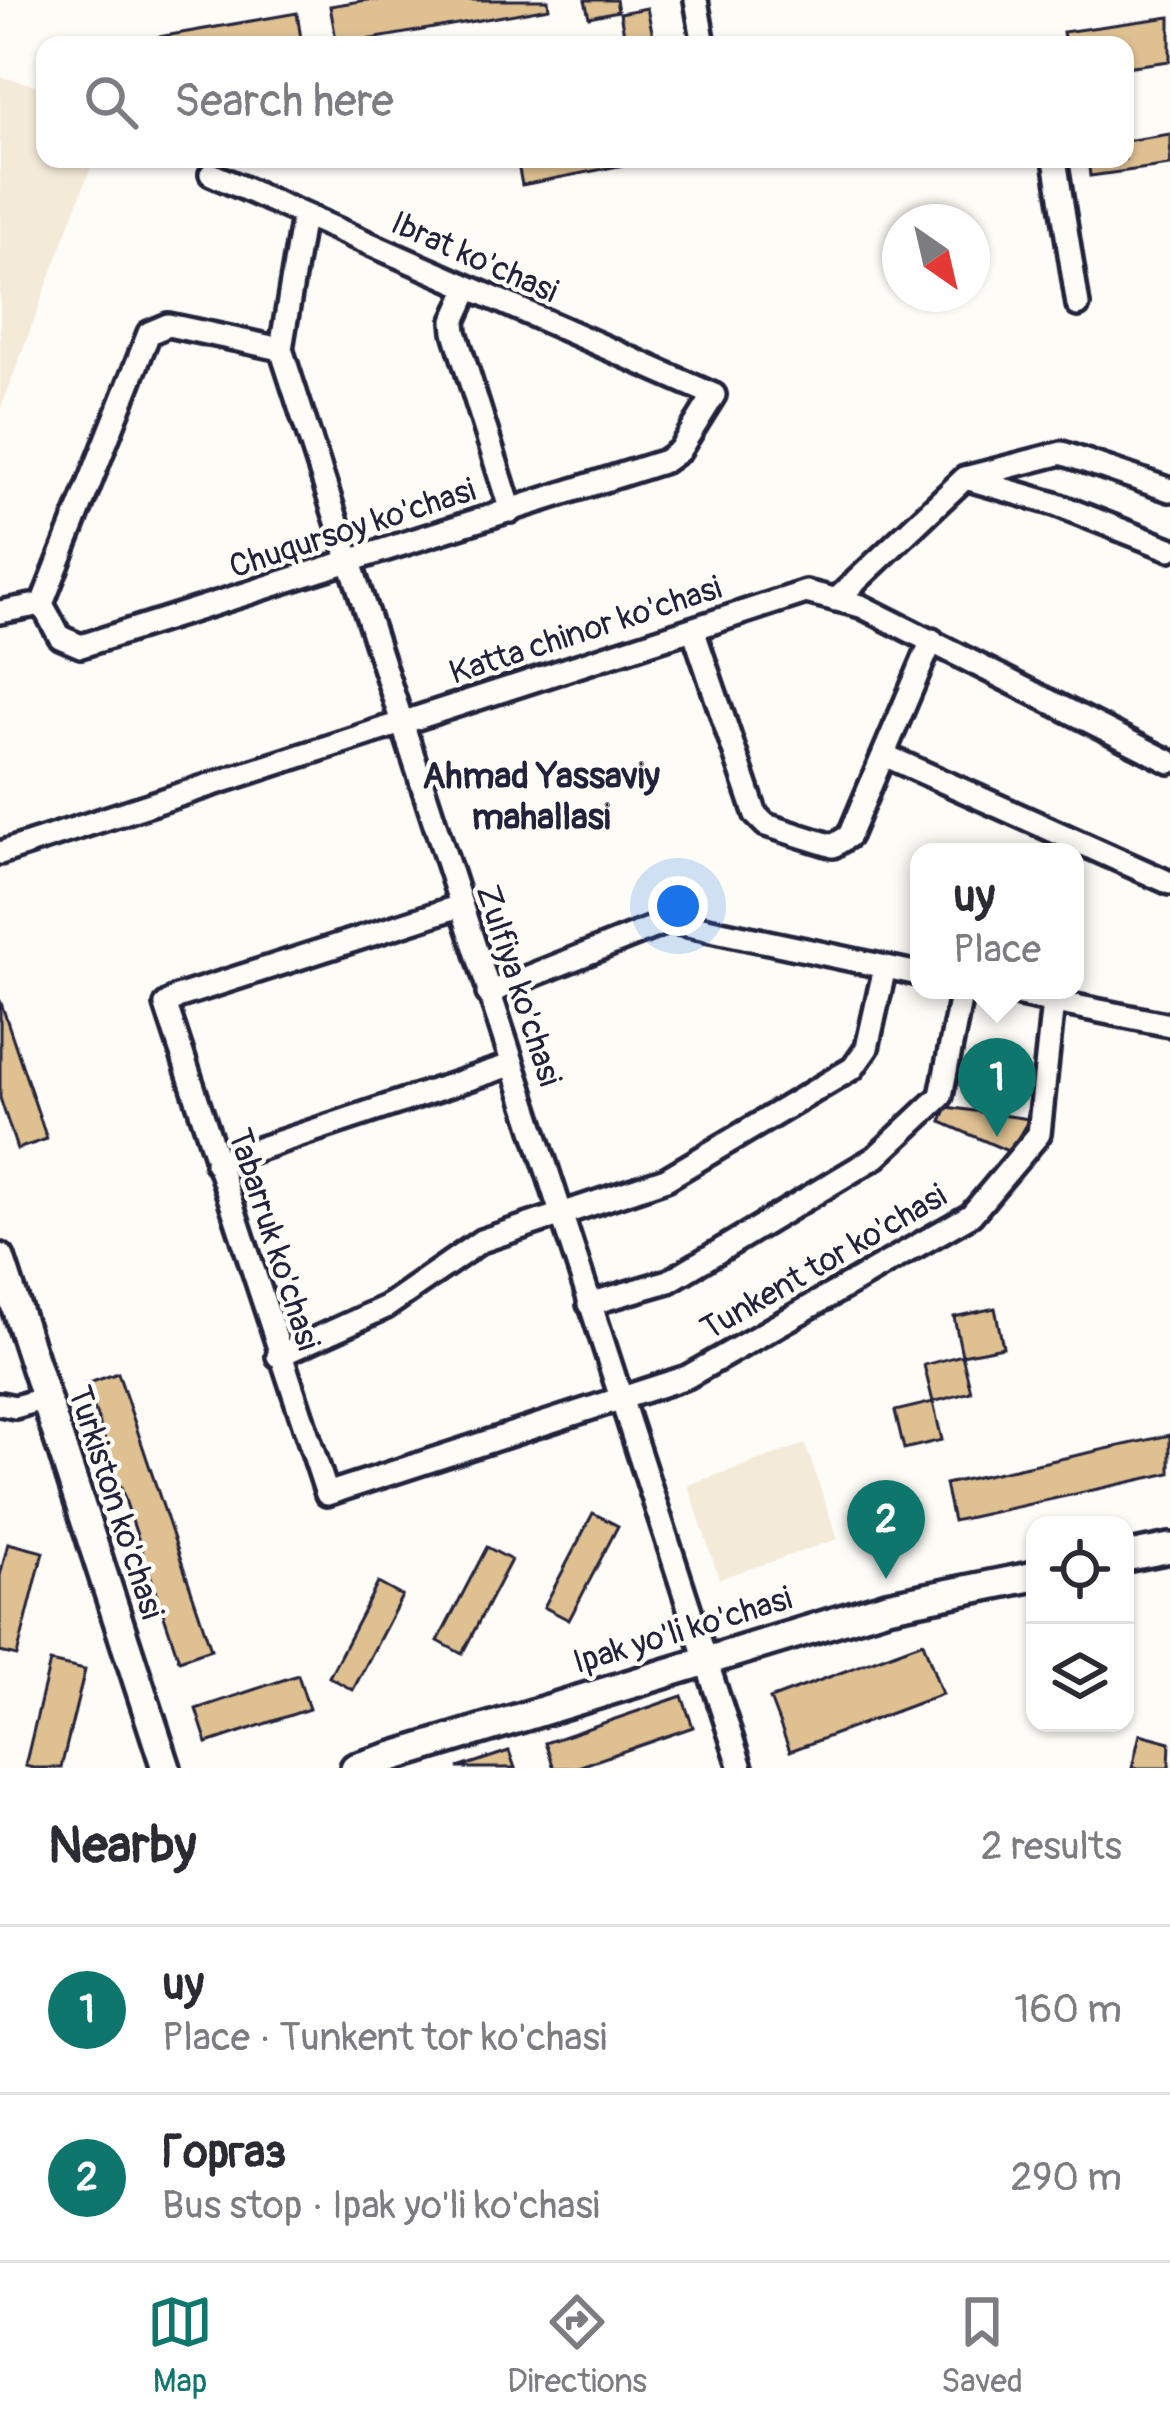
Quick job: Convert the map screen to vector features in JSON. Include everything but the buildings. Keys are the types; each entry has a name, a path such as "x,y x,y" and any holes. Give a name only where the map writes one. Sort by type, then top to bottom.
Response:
{"main road":[{"name":"Turkiston ko'chasi","path":"0,1258 166,1768"},
{"path":"1134,1555 1170,1548"},
{"name":"Ipak yo'li ko'chasi","path":"355,1768 887,1606 1026,1578"}],"street":[{"path":"696,0 702,36"},
{"path":"1055,168 1078,305"},
{"name":"Ibrat ko'chasi","path":"211,174 714,395"},
{"name":"Zulfiya ko'chasi","path":"303,216 281,349 741,1768"},
{"path":"468,290 454,321 455,332 511,511"},
{"path":"0,611 42,604 149,333 168,325 281,349"},
{"name":"Chuqursoy ko'chasi","path":"42,604 60,637 81,646 350,563 665,460 679,451 714,395"},
{"path":"836,600 965,478 1062,453 1170,490"},
{"path":"965,478 1055,504 1170,549"},
{"name":"Katta chinor ko'chasi","path":"0,853 806,592 932,640 1170,762"},
{"path":"693,629 756,815 766,825 833,846 844,844 932,640"},
{"path":"884,755 1081,843"},
{"path":"1084,845 1170,883"},
{"name":"Tabarruk ko'chasi","path":"460,906 177,998 166,1006 278,1356 327,1494 623,1402"},
{"path":"488,993 669,921 910,972"},
{"path":"278,1356 386,1307 481,1241 666,1179 853,1068 867,1048 885,967"},
{"path":"589,1304 669,1281 876,1157 941,1096 960,999"},
{"path":"1038,999 1170,1025"},
{"name":"Tunkent tor ko'chasi","path":"623,1402 687,1377 971,1215 1039,1134 1053,1002"},
{"path":"216,1163 511,1065"},
{"path":"0,1404 15,1407 46,1398"}],"shaded area":[{"path":"0,77 36,85 36,168 91,168 0,411"},
{"path":"805,1444 838,1539 719,1579 688,1485"}],"place":[{"name":"uy","path":"997,1137"},
{"name":"Горгаз","path":"886,1579"}],"district":[{"name":"Ahmad Yassaviy mahallasi","path":"541,796"}]}
